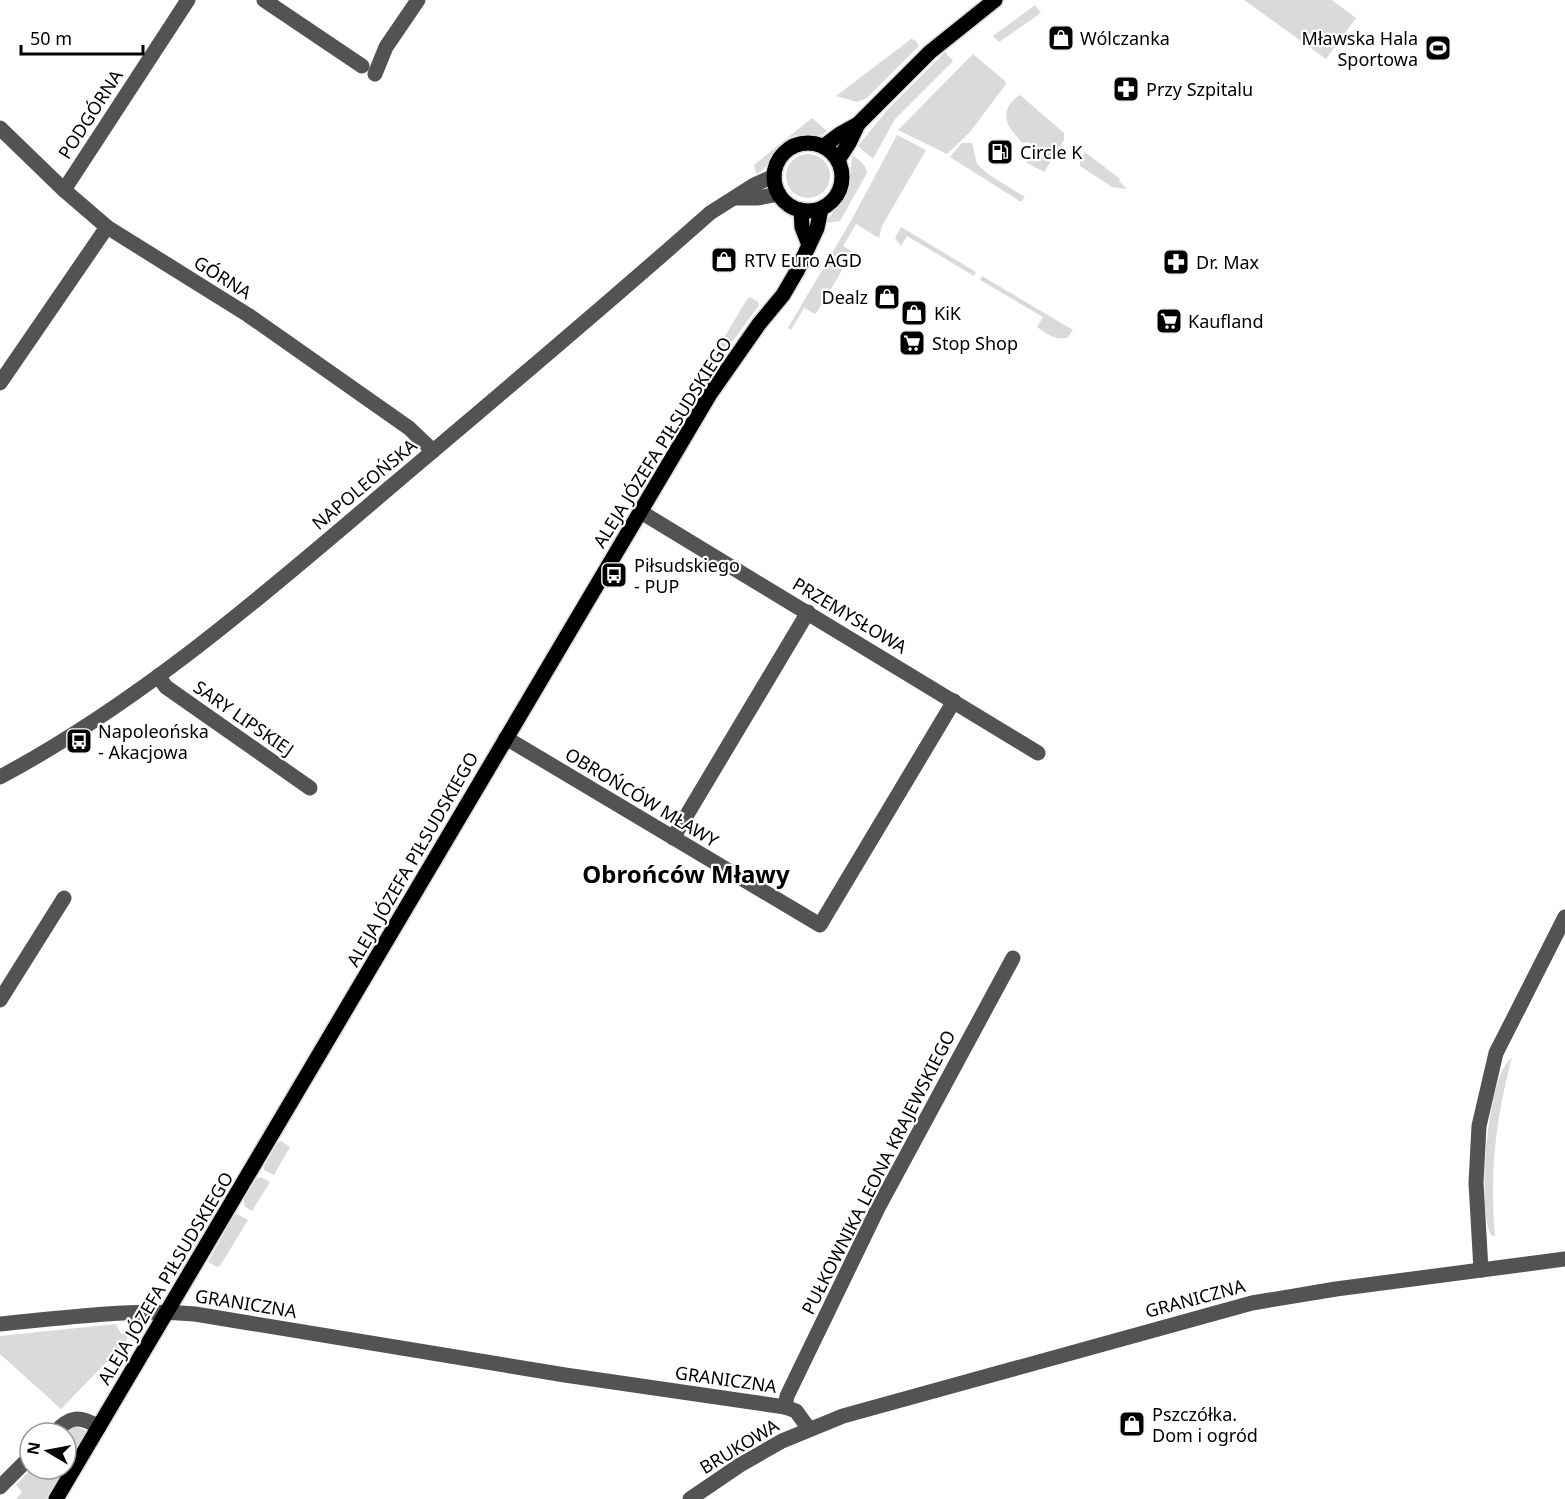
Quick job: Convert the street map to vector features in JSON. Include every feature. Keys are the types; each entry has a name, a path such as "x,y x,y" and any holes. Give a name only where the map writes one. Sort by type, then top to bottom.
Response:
{"main road":[{"path":"824,146 858,124 930,52 995,0"},
{"path":"838,160 858,124"},
{"path":"801,143 813,143 824,146 838,160 842,171 842,183 838,194 821,208 801,210 785,202 779,194 774,176 776,165 790,147 801,143"},
{"name":"ALEJA JÓZEFA PIŁSUDSKIEGO","path":"56,1499 710,394 759,324 783,295 817,228 821,208"},
{"path":"801,210 802,228 809,245"}],"street":[{"name":"PODGÓRNA","path":"64,190 188,0"},
{"path":"264,0 368,70 418,0"},
{"name":"GÓRNA","path":"0,128 64,190 107,227 248,315 409,428 432,451"},
{"name":"NAPOLEOŃSKA","path":"0,777 80,729 158,676 285,577 710,213 754,185 774,176"},
{"name":"NAPOLEOŃSKA","path":"735,198 758,198 779,194"},
{"path":"0,384 107,227"},
{"name":"PRZEMYSŁOWA","path":"641,512 1038,753"},
{"path":"673,838 808,612"},
{"name":"SARY LIPSKIEJ","path":"158,676 166,687 310,788"},
{"name":"OBROŃCÓW MŁAWY","path":"506,738 820,925 954,701"},
{"path":"0,1000 64,898"},
{"path":"1481,1270 1476,1183 1479,1126 1496,1053 1565,917"},
{"name":"PUŁKOWNIKA LEONA KRAJEWSKIEGO","path":"785,1407 787,1396 878,1208 1013,958"},
{"name":"GRANICZNA","path":"0,1324 167,1311 195,1314 565,1375 785,1407 796,1411 809,1429 855,1413 1252,1303 1336,1289 1565,1259"},
{"path":"69,1421 80,1418 99,1426"},
{"name":"BRUKOWA","path":"690,1499 740,1465 809,1429"},
{"path":"0,1486 18,1468"}],"shaded area":[{"path":"1244,0 1332,0 1356,18 1326,59"},
{"path":"1035,5 1041,13 999,42 993,36"},
{"path":"911,39 915,40 919,46 867,98 857,102 836,96"},
{"path":"945,52 953,61 895,119 873,159 858,146 889,108"},
{"path":"973,54 1006,84 970,132 947,154 898,130"},
{"path":"1020,95 1064,133 1064,140 1044,172 1027,163 1024,156 1034,155 1030,142 1022,143 1007,121 1008,108"},
{"path":"812,118 827,131 822,135 797,135 786,140 765,167 756,174 754,165"},
{"path":"897,135 926,150 882,226 879,238 856,224 843,246 853,252 817,312 815,314 804,308 791,330 788,328 851,221"},
{"path":"962,143 972,143 977,164 988,174 1025,197 1021,202 950,157"},
{"path":"1085,152 1120,179 1119,181 1127,189 1112,187 1080,166 1080,160"},
{"path":"808,154 824,160 830,176 824,192 808,198 792,192 786,176 792,160"},
{"path":"852,155 864,165 867,173 840,221 825,223 846,195"},
{"path":"901,227 976,272 974,276 907,236 901,246 895,238"},
{"path":"982,276 1073,330 1067,338 1047,334 1037,327 1043,317 980,280"},
{"path":"750,297 759,305 706,378 702,375"},
{"path":"1512,1058 1501,1103 1495,1146 1493,1190 1495,1236 1492,1236 1487,1223 1485,1201 1490,1114 1503,1069"},
{"path":"281,1141 290,1147 274,1175 264,1170 264,1166 278,1142"},
{"path":"261,1177 270,1182 252,1211 244,1206 244,1199 257,1178"},
{"path":"237,1214 248,1220 220,1266 217,1267 208,1262 234,1215"},
{"path":"116,1324 121,1334 127,1331 129,1333 126,1342 61,1409 0,1354 0,1336"},
{"path":"78,1427 87,1431 78,1446"},
{"path":"20,1481 57,1481 46,1499 16,1499 22,1492 16,1485"}],"place":[{"name":"Wólczanka","path":"1061,38"},
{"name":"Mławska Hala Sportowa","path":"1438,48"},
{"name":"Przy Szpitalu","path":"1126,89"},
{"name":"Circle K","path":"1000,152"},
{"name":"RTV Euro AGD","path":"724,260"},
{"name":"Dr. Max","path":"1176,262"},
{"name":"Dealz","path":"887,297"},
{"name":"KiK","path":"914,313"},
{"name":"Kaufland","path":"1169,321"},
{"name":"Stop Shop","path":"912,343"},
{"name":"Piłsudskiego - PUP","path":"614,575"},
{"name":"Napoleońska - Akacjowa","path":"79,741"},
{"name":"Pszczółka. Dom i ogród","path":"1132,1424"}],"district":[{"name":"Obrońców Mławy","path":"686,873"}]}
